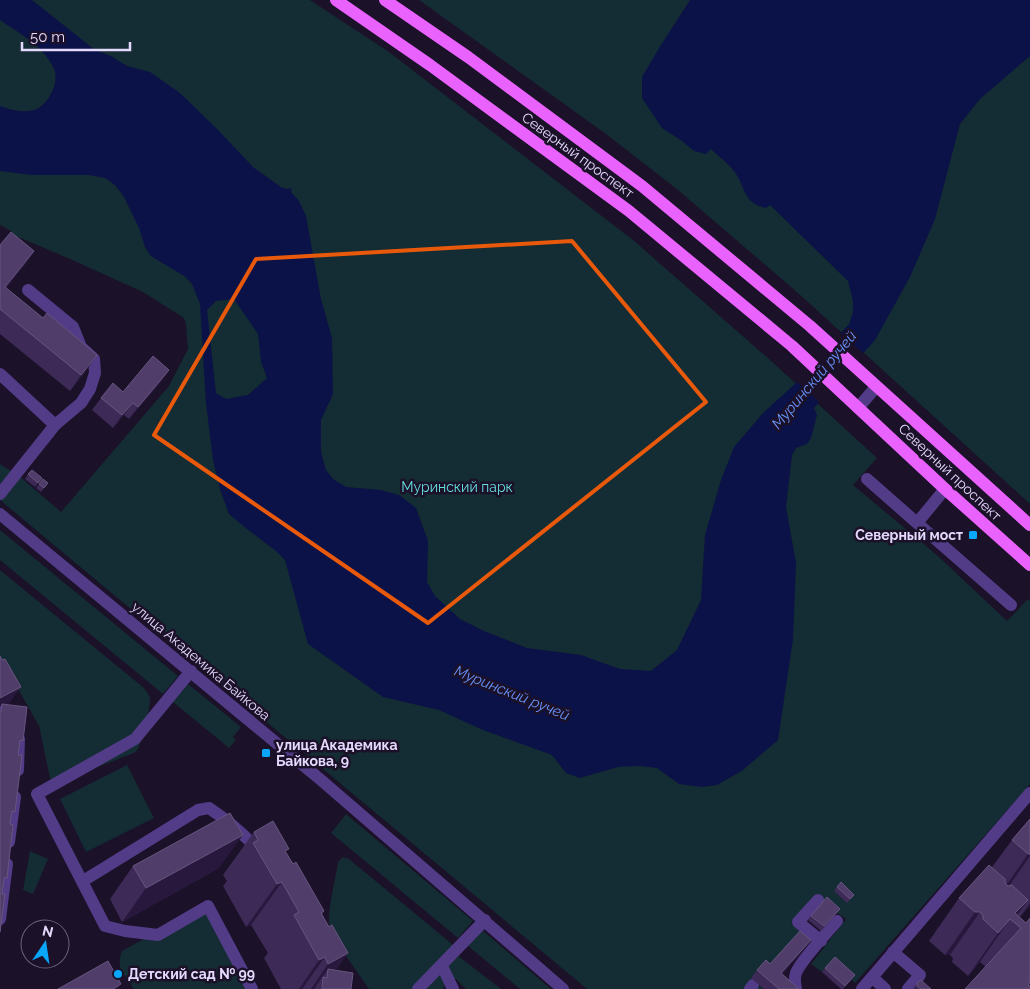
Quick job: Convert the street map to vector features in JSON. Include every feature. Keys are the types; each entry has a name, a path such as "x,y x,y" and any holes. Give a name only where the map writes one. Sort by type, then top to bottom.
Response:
{"main road":[{"name":"Северный проспект","path":"336,0 430,65 629,211 792,346 945,489 1030,565"},
{"name":"Северный проспект","path":"385,0 468,57 642,186 810,326 1030,524"}],"street":[{"path":"0,494 55,425 81,403 90,389 95,373 94,359 81,347 73,328 28,290"},
{"path":"0,374 55,425"},
{"path":"854,404 873,383"},
{"path":"867,479 1011,605"},
{"path":"918,523 945,489"},
{"name":"улица Академика Байкова","path":"0,514 314,773 563,989"},
{"path":"16,791 36,794 135,739 191,671"},
{"path":"0,703 19,739 16,791 0,919"},
{"path":"862,989 1030,793"},
{"path":"36,794 106,926 125,931 158,935 208,906 252,989"},
{"path":"83,881 198,810 208,808 218,814 249,841 268,861"},
{"path":"818,900 798,922 821,941"},
{"path":"418,989 485,920"},
{"path":"796,989 796,972 837,921"},
{"path":"894,952 920,975 908,989"},
{"path":"442,966 453,989"},
{"path":"872,977 885,989"}],"highlighted area":[{"path":"572,241 706,402 428,623 154,435 256,259"}],"green space":[{"name":"Муринский парк","path":"0,0 310,0 389,52 633,240 769,359 877,458 853,485 938,556 1007,621 1028,599 1030,601 1030,784 855,983 832,962 822,972 811,964 846,919 816,894 791,923 810,942 805,948 794,939 764,972 751,978 764,989 587,989 0,500 18,475 61,512 169,386 188,349 184,318 143,292 11,234 11,231 0,225"},
{"path":"419,0 1030,0 1030,504 798,293 678,190 606,134"},
{"path":"0,464 11,471 0,484"},
{"path":"0,530 178,676 163,694 0,560"},
{"path":"0,570 144,688 150,697 150,702 143,734 136,752 62,781 54,783 50,778 39,726 0,657"},
{"path":"188,684 241,727 233,737 236,740 229,748 173,702"},
{"path":"127,765 154,818 86,852 60,799"},
{"path":"346,814 473,921 458,938 331,833"},
{"path":"30,851 48,859 33,894 23,890"},
{"path":"343,857 349,859 452,944 457,955 501,989 466,989 456,979 445,983 443,989 369,989 330,933 331,898 338,862"},
{"path":"201,912 208,915 248,989 134,989 120,967 122,951 191,913"},
{"path":"482,930 551,989 520,989 468,946"}],"water":[{"name":"Муринский ручей","path":"0,0 32,0 95,50 111,56 127,66 150,72 180,93 253,167 281,187 291,188 291,192 299,201 306,216 321,299 332,338 333,394 321,420 321,452 326,470 333,479 346,487 381,490 399,495 416,508 428,541 427,582 435,596 460,619 527,648 581,655 620,669 651,671 677,650 701,600 705,535 721,480 734,447 763,413 796,383 849,324 853,312 853,301 848,281 770,205 766,208 753,203 746,194 738,177 726,162 711,149 706,154 694,151 662,128 642,98 642,77 690,0 1030,0 1030,56 980,99 960,124 935,219 910,277 875,340 814,408 817,415 811,438 807,444 796,448 792,455 786,507 796,563 793,639 778,740 743,770 717,785 702,787 679,784 657,768 639,766 618,767 580,778 566,773 552,755 483,730 439,710 383,697 308,644 285,560 229,514 220,489 213,460 206,403 200,304 192,284 184,276 151,256 145,247 139,228 124,197 115,185 105,178 89,175 31,175 0,171 0,106 21,111 39,108 48,99 54,87 55,74 50,61 38,47 0,20","holes":["234,299 258,334 261,362 267,378 248,395 226,399 216,393 207,310 216,301"]}],"pier":[{"path":"839,331 865,355 821,404 795,380"}],"building":[{"path":"11,232 34,251 5,287 43,318 47,313 97,355 81,375 0,309 0,245"},
{"path":"153,356 169,370 138,407 133,403 122,415 101,398 113,383 123,392"},
{"path":"32,470 42,478 38,483 28,474"},
{"path":"43,479 48,483 44,488 39,484"},
{"path":"0,656 2,660 5,659 21,687 0,698"},
{"path":"2,704 27,707 23,741 20,740 18,755 22,755 15,812 12,811 10,824 13,825 7,878 4,878 2,894 5,894 0,932 0,712"},
{"path":"230,813 243,835 146,888 133,866"},
{"path":"1030,819 1030,854 1028,854 1012,840"},
{"path":"273,821 289,849 285,851 293,864 296,862 324,911 321,913 329,927 332,925 348,953 328,964 325,957 319,960 294,915 299,912 282,882 277,884 253,843 258,840 254,832"},
{"path":"989,865 1005,879 1005,883 1008,886 1012,885 1028,900 1015,913 1026,923 1030,918 1030,983 1028,985 1030,989 965,989 1021,928 1010,919 998,933 983,919 983,915 980,912 975,912 959,898"},
{"path":"841,882 854,895 850,899 837,887"},
{"path":"827,897 840,909 824,926 811,916"},
{"path":"800,931 811,940 781,973 799,989 779,989 757,970 766,960 770,964"},
{"path":"835,957 855,975 845,986 825,968"},
{"path":"108,961 121,984 113,989 58,989"},
{"path":"328,969 353,973 351,989 322,989 323,977 327,978"},
{"path":"921,980 931,989 921,989 917,986 917,983"}],"place":[{"name":"Северный мост","path":"973,535"},
{"name":"улица Академика Байкова, 9","path":"266,753"},
{"name":"Детский сад № 99","path":"118,974"}]}
